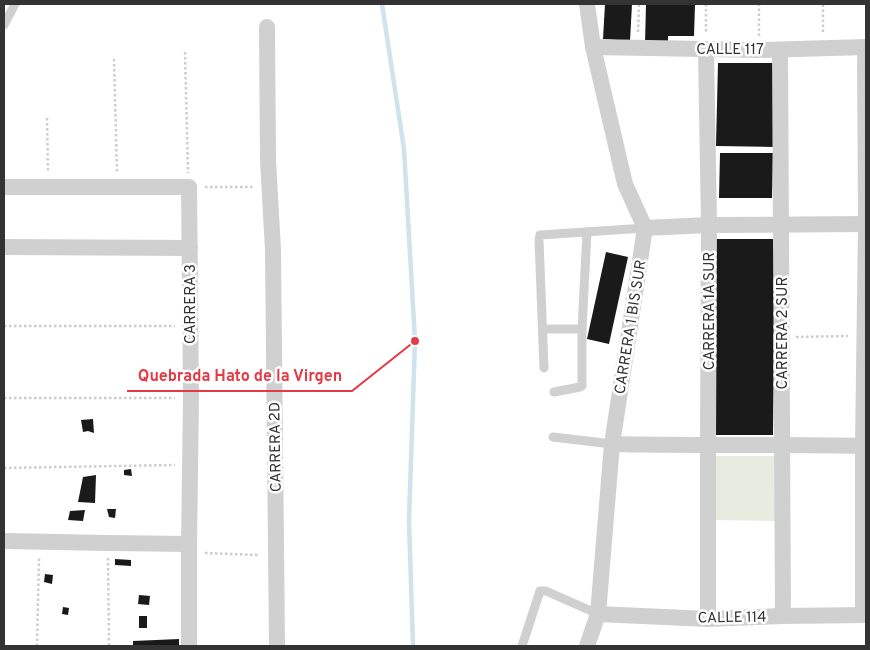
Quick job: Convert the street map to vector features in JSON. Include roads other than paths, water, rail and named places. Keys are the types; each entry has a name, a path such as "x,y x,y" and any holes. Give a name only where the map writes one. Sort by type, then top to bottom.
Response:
{"street":[{"path":"587,4 593,47 625,184 645,228 709,225 866,224"},
{"name":"CARRERA 2D","path":"266,27 268,160 273,250 277,646"},
{"name":"CALLE 117","path":"593,47 706,50 866,47"},
{"path":"865,615 866,47"},
{"name":"CARRERA 1A SUR","path":"706,50 709,225 708,619"},
{"name":"CARRERA 2 SUR","path":"780,50 783,616"},
{"name":"CARRERA 3","path":"4,187 189,188 191,398 189,646"},
{"name":"CARRERA 1 BIS SUR","path":"587,646 598,614 612,444 645,228"},
{"path":"4,247 190,248"},
{"path":"612,444 865,446"},
{"path":"4,541 189,548"},
{"name":"CALLE 114","path":"598,614 708,619 865,615"}],"lane":[{"path":"4,25 15,4"},
{"path":"544,368 540,235 645,228"},
{"path":"554,392 582,386 586,232"},
{"path":"543,329 582,329"},
{"path":"553,437 612,444"},
{"path":"522,646 540,591 546,591 598,614"}],"waterway":[{"path":"382,4 404,149 415,341 409,521 413,646"}],"place":[{"name":"Quebrada Hato de la Virgen","path":"415,341"}]}
